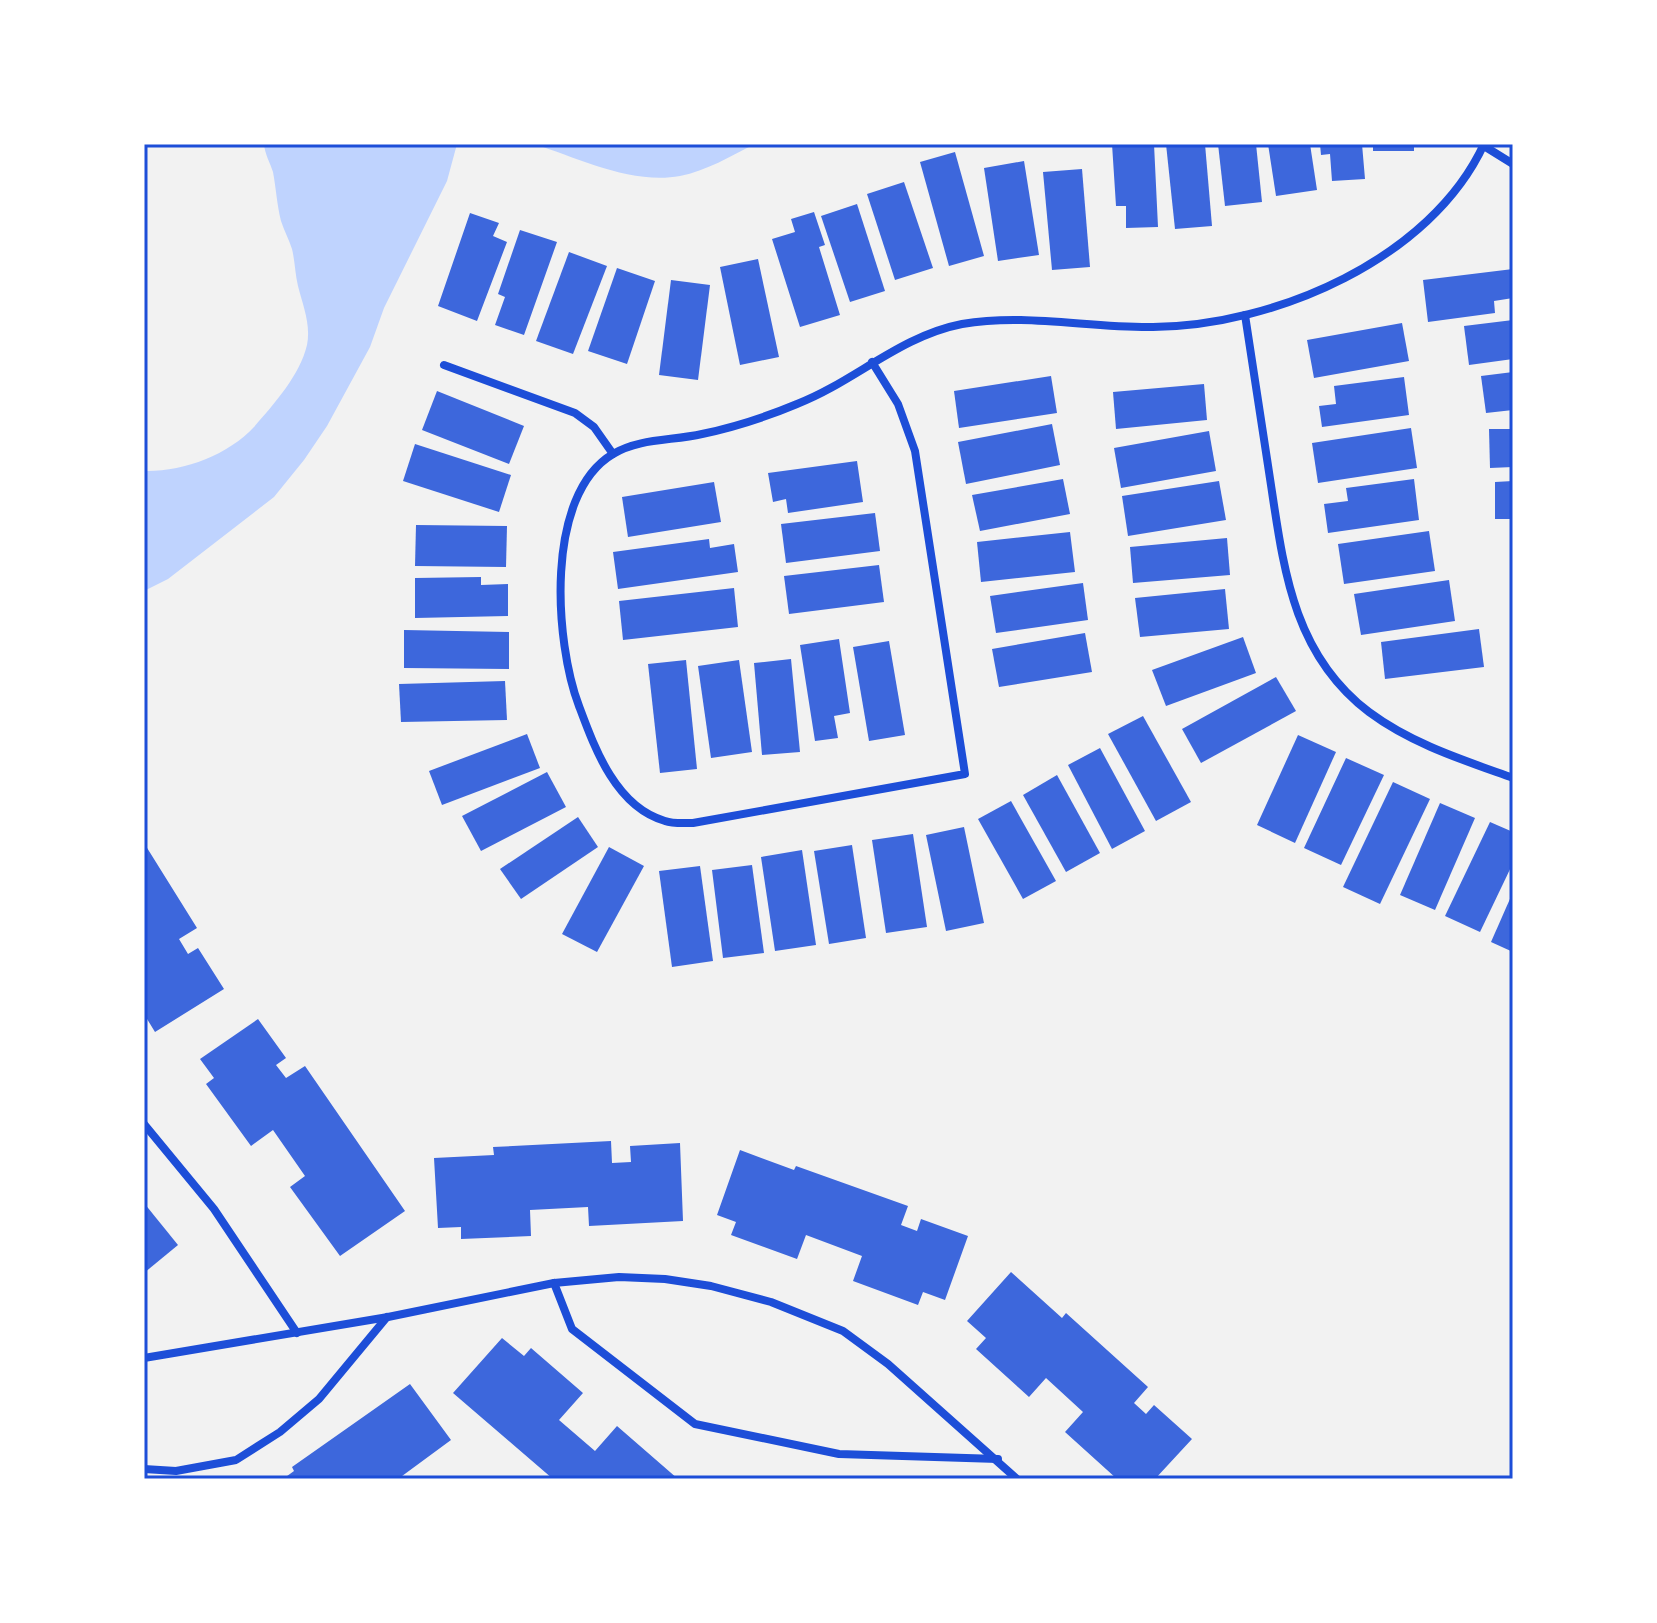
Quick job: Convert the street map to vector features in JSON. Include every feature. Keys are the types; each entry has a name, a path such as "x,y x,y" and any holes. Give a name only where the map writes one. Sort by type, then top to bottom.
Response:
{"street":[{"path":"872,362 898,404 915,451 965,774 693,823 668,823 650,816 628,801 590,737 567,667 561,618 562,568 573,507 582,487 613,454 647,441 698,435 751,422 803,402 872,362 915,339 958,325 1002,319 1157,327 1245,315 1285,303 1345,278 1401,244 1440,211 1457,191 1484,145 1513,164"},
{"path":"1245,315 1286,578 1315,651 1348,692 1388,725 1435,749 1513,778"},
{"path":"444,365 575,413 594,427 613,454"},
{"path":"144,1124 214,1209 297,1333"},
{"path":"144,1358 388,1317 554,1283 619,1277 711,1286 771,1302 843,1331 888,1364 1017,1479"},
{"path":"554,1283 572,1329 695,1424 839,1454 998,1459"},
{"path":"144,1469 176,1471 236,1460 280,1432 319,1399 388,1317"}],"water":[{"path":"264,144 457,144 447,181 384,308 370,347 327,426 304,460 274,497 168,579 144,591 144,471 159,471 204,460 243,437 285,389 299,367 307,345 307,322 293,254 281,221 273,172"},
{"path":"534,144 755,144 699,171 662,178 624,174"}],"building":[{"path":"1112,144 1154,144 1158,227 1126,228 1126,206 1116,206"},
{"path":"1166,144 1205,144 1212,226 1175,229"},
{"path":"1218,144 1256,144 1262,202 1225,206"},
{"path":"1268,144 1310,144 1317,190 1276,196"},
{"path":"1320,144 1362,144 1365,179 1332,181 1330,154 1321,155"},
{"path":"1373,144 1414,144 1414,151 1373,151"},
{"path":"955,152 984,256 949,266 920,162"},
{"path":"1024,161 1039,255 998,261 984,168"},
{"path":"1082,169 1090,267 1052,270 1043,172"},
{"path":"904,182 933,268 895,280 867,194"},
{"path":"857,204 885,291 850,302 821,216"},
{"path":"814,212 825,245 819,247 840,315 800,327 772,239 795,232 791,219"},
{"path":"470,213 499,223 493,236 507,242 477,321 438,306"},
{"path":"520,230 557,242 524,335 495,325 505,297 498,294"},
{"path":"569,252 607,266 573,354 536,341"},
{"path":"758,259 779,357 740,365 720,267"},
{"path":"617,268 655,281 627,364 588,351"},
{"path":"1513,269 1513,298 1494,301 1495,313 1428,322 1423,280"},
{"path":"671,280 710,285 698,380 659,375"},
{"path":"1513,320 1513,359 1469,365 1464,326"},
{"path":"1402,323 1409,361 1314,378 1307,340"},
{"path":"1513,372 1513,410 1486,413 1481,376"},
{"path":"1051,376 1057,413 959,428 954,391"},
{"path":"1404,377 1409,415 1322,427 1319,406 1336,404 1334,386"},
{"path":"1204,384 1207,420 1116,429 1113,392"},
{"path":"437,391 524,426 509,464 422,430"},
{"path":"1052,424 1060,465 966,484 958,442"},
{"path":"1411,428 1417,468 1318,483 1312,443"},
{"path":"1489,429 1513,429 1513,467 1490,468"},
{"path":"1209,431 1216,471 1121,488 1114,448"},
{"path":"415,444 511,475 499,512 403,481"},
{"path":"857,461 863,502 788,513 786,499 773,502 768,473"},
{"path":"1063,479 1070,514 980,531 972,495"},
{"path":"1414,479 1419,520 1328,533 1324,504 1348,501 1346,488"},
{"path":"1219,481 1226,520 1128,536 1122,496"},
{"path":"1513,481 1513,519 1495,519 1495,482"},
{"path":"714,482 721,522 628,537 622,497"},
{"path":"875,513 880,551 786,563 781,524"},
{"path":"416,525 507,526 506,567 415,566"},
{"path":"1429,531 1435,571 1344,584 1338,544"},
{"path":"1070,532 1075,572 981,582 977,542"},
{"path":"1227,538 1230,575 1133,583 1130,547"},
{"path":"709,539 710,548 734,544 738,572 618,589 613,552"},
{"path":"879,565 884,602 789,614 784,576"},
{"path":"481,577 481,585 508,584 508,616 415,618 415,578"},
{"path":"1449,580 1455,621 1361,635 1354,594"},
{"path":"1083,583 1088,620 996,633 990,596"},
{"path":"734,588 738,627 623,640 619,601"},
{"path":"1225,589 1229,629 1140,637 1135,598"},
{"path":"1479,629 1484,667 1385,679 1381,642"},
{"path":"404,630 509,632 509,669 404,668"},
{"path":"1085,633 1092,672 999,687 992,649"},
{"path":"1243,637 1256,673 1166,706 1152,670"},
{"path":"839,639 850,713 834,716 838,738 815,741 800,645"},
{"path":"889,641 905,735 869,741 853,647"},
{"path":"791,659 800,752 762,755 754,663"},
{"path":"686,660 697,769 660,773 648,664"},
{"path":"739,660 752,752 711,758 698,666"},
{"path":"1276,677 1296,711 1201,763 1182,729"},
{"path":"505,681 507,720 401,722 399,684"},
{"path":"1143,716 1191,802 1156,821 1108,734"},
{"path":"527,734 540,768 442,805 429,771"},
{"path":"1298,735 1336,752 1295,843 1257,825"},
{"path":"1100,748 1145,831 1112,849 1068,765"},
{"path":"1346,758 1384,775 1341,865 1304,848"},
{"path":"547,772 566,807 481,851 462,816"},
{"path":"1057,775 1100,853 1066,872 1023,795"},
{"path":"1393,782 1430,799 1380,904 1343,887"},
{"path":"1011,801 1056,881 1023,899 978,819"},
{"path":"1440,803 1475,818 1435,910 1400,895"},
{"path":"578,817 598,847 521,899 500,869"},
{"path":"1490,822 1513,832 1513,863 1480,932 1445,916"},
{"path":"964,827 984,923 946,931 926,835"},
{"path":"913,834 927,927 886,933 872,840"},
{"path":"144,843 197,928 179,939 188,954 198,948 224,989 155,1032 144,1014"},
{"path":"852,845 866,938 829,944 814,851"},
{"path":"609,847 644,866 597,952 562,934"},
{"path":"802,850 816,945 775,951 761,857"},
{"path":"752,865 764,953 723,958 712,870"},
{"path":"700,866 713,961 672,967 659,871"},
{"path":"1513,892 1513,952 1491,942"},
{"path":"258,1019 286,1058 276,1065 286,1078 305,1066 405,1211 340,1256 290,1187 305,1176 273,1130 251,1146 206,1084 214,1078 200,1059"},
{"path":"611,1141 612,1163 631,1162 630,1146 680,1143 683,1221 589,1226 588,1207 530,1210 531,1236 461,1239 461,1227 438,1228 434,1158 494,1155 493,1147"},
{"path":"740,1150 794,1170 796,1166 908,1206 901,1225 917,1231 921,1219 968,1236 945,1300 923,1292 918,1305 853,1281 862,1256 806,1235 797,1259 731,1235 736,1222 717,1215"},
{"path":"144,1203 178,1245 144,1273"},
{"path":"1011,1272 1062,1318 1066,1313 1148,1387 1134,1403 1146,1414 1154,1405 1192,1439 1155,1479 1117,1479 1065,1432 1083,1412 1046,1378 1029,1397 976,1349 986,1338 967,1321"},
{"path":"502,1338 524,1356 531,1348 583,1393 559,1420 595,1451 617,1426 678,1479 553,1479 453,1393"},
{"path":"410,1384 451,1440 398,1479 283,1479 294,1471 292,1467"}]}
